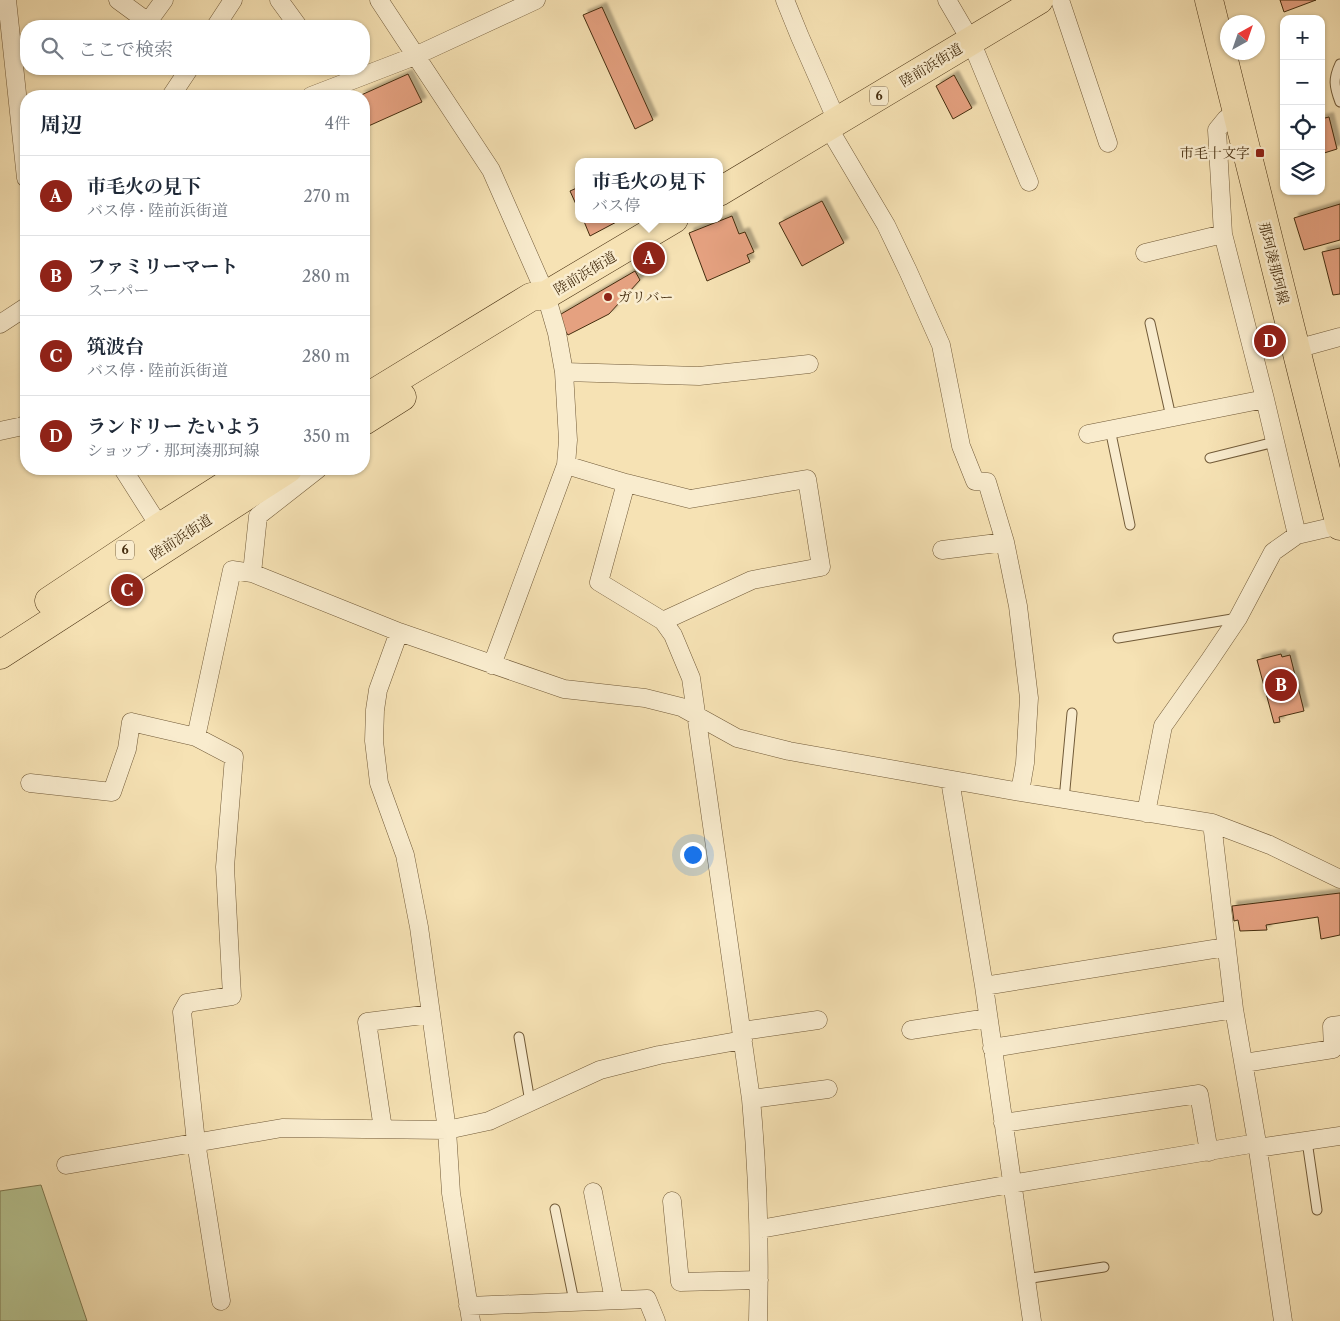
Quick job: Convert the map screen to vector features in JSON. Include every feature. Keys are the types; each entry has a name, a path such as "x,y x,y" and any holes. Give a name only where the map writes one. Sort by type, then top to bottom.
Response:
{"main road":[{"name":"陸前浜街道","path":"723,190 1039,0"},
{"name":"那珂湊那珂線","path":"1209,0 1340,525"},
{"name":"陸前浜街道","path":"370,395 531,297 546,296 667,223"},
{"name":"陸前浜街道","path":"370,417 539,311 546,296"},
{"name":"陸前浜街道","path":"0,655 165,535 243,475"},
{"name":"陸前浜街道","path":"0,633 165,535 277,475"}],"street":[{"path":"0,1 7,0 20,122"},
{"path":"118,0 145,20"},
{"path":"149,20 164,0"},
{"path":"220,20 233,0"},
{"path":"279,0 294,20"},
{"path":"379,0 491,170 546,296 557,333 564,372 568,440 566,465 492,665"},
{"path":"370,73 415,56 536,0"},
{"path":"785,0 833,124 886,225 940,345 961,446 975,481 987,482 1005,542 1018,606 1029,698 1025,762 1020,792"},
{"path":"947,0 971,41 1029,182"},
{"path":"1060,0 1108,143"},
{"path":"175,90 185,75"},
{"path":"327,90 366,75"},
{"path":"1236,112 1226,119 1217,130 1223,234 1265,399 1297,536"},
{"path":"1145,253 1223,234"},
{"path":"0,324 20,311"},
{"path":"1296,350 1340,338"},
{"path":"564,372 699,376 809,364"},
{"path":"1088,434 1265,399"},
{"path":"0,431 20,427"},
{"path":"566,465 626,484 690,499 807,479 821,567 752,580 663,622"},
{"path":"127,475 165,535"},
{"path":"252,573 258,516 310,475"},
{"path":"626,484 599,582 663,622 673,635 691,678 756,1144 760,1229 758,1321"},
{"path":"1146,813 1163,726 1238,618 1273,552 1297,536 1340,525"},
{"path":"942,550 1005,542"},
{"path":"196,737 232,570 252,573 398,632 564,689 645,698 681,707 697,714 736,738 789,751 1064,800 1212,824 1270,845 1340,880"},
{"path":"398,632 378,690 374,741 379,783 405,855 419,927 447,1130 452,1193 470,1314 574,1301 647,1299 656,1321"},
{"path":"30,783 112,792 127,749 131,722 196,737 234,757 225,867 232,996 188,1003 182,1012 196,1142 221,1302"},
{"path":"950,780 984,986 1032,1321"},
{"path":"1212,824 1234,1009 1244,1063 1283,1321"},
{"path":"984,986 1226,947"},
{"path":"992,1048 1234,1009"},
{"path":"383,1129 367,1022 431,1014"},
{"path":"911,1030 988,1018"},
{"path":"66,1165 282,1128 447,1130 489,1122 600,1070 742,1035 818,1020"},
{"path":"1244,1063 1333,1049 1332,1026 1340,1025"},
{"path":"751,1099 828,1089"},
{"path":"1003,1123 1199,1094 1209,1152"},
{"path":"760,1229 1011,1184 1209,1152 1340,1136"},
{"path":"593,1192 614,1300"},
{"path":"672,1200 680,1282 759,1280"}],"lane":[{"path":"1340,64 1334,76 1340,102"},
{"path":"1150,323 1171,418"},
{"path":"1110,429 1130,525"},
{"path":"1210,458 1275,442"},
{"path":"1118,638 1238,618"},
{"path":"1064,800 1072,713"},
{"path":"518,1037 530,1102"},
{"path":"1307,1141 1317,1210"},
{"path":"555,1209 574,1301"},
{"path":"1026,1279 1104,1267"}],"green space":[{"path":"41,1185 87,1321 0,1321 0,1191"}],"building":[{"path":"1280,0 1316,0 1284,12"},
{"path":"602,7 653,120 635,129 583,15"},
{"path":"408,74 422,102 370,125 370,91"},
{"path":"954,75 972,108 953,119 936,86"},
{"path":"1329,117 1337,149 1325,153 1325,150 1325,118"},
{"path":"575,189 575,202 570,191"},
{"path":"822,201 844,243 802,266 779,223"},
{"path":"1340,204 1340,240 1304,250 1294,218"},
{"path":"732,216 739,234 745,232 754,252 747,255 750,262 707,281 689,233 714,223 723,223 723,220"},
{"path":"585,223 614,223 590,236"},
{"path":"1340,248 1340,294 1333,295 1322,252"},
{"name":"ガリバー","path":"635,271 640,280 609,314 568,335 556,317"},
{"path":"1281,654 1282,657 1290,655 1304,711 1279,717 1280,722 1274,723 1257,660"},
{"path":"1340,893 1340,935 1321,939 1318,917 1266,925 1267,930 1240,931 1238,920 1234,921 1232,906"}],"place":[{"name":"市毛十文字","path":"1260,153"},
{"name":"市毛火の見下","path":"649,258"},
{"name":"ガリバー","path":"608,297"},
{"name":"ランドリー たいよう","path":"1270,341"},
{"name":"筑波台","path":"127,590"},
{"name":"ファミリーマート","path":"1281,685"}]}
